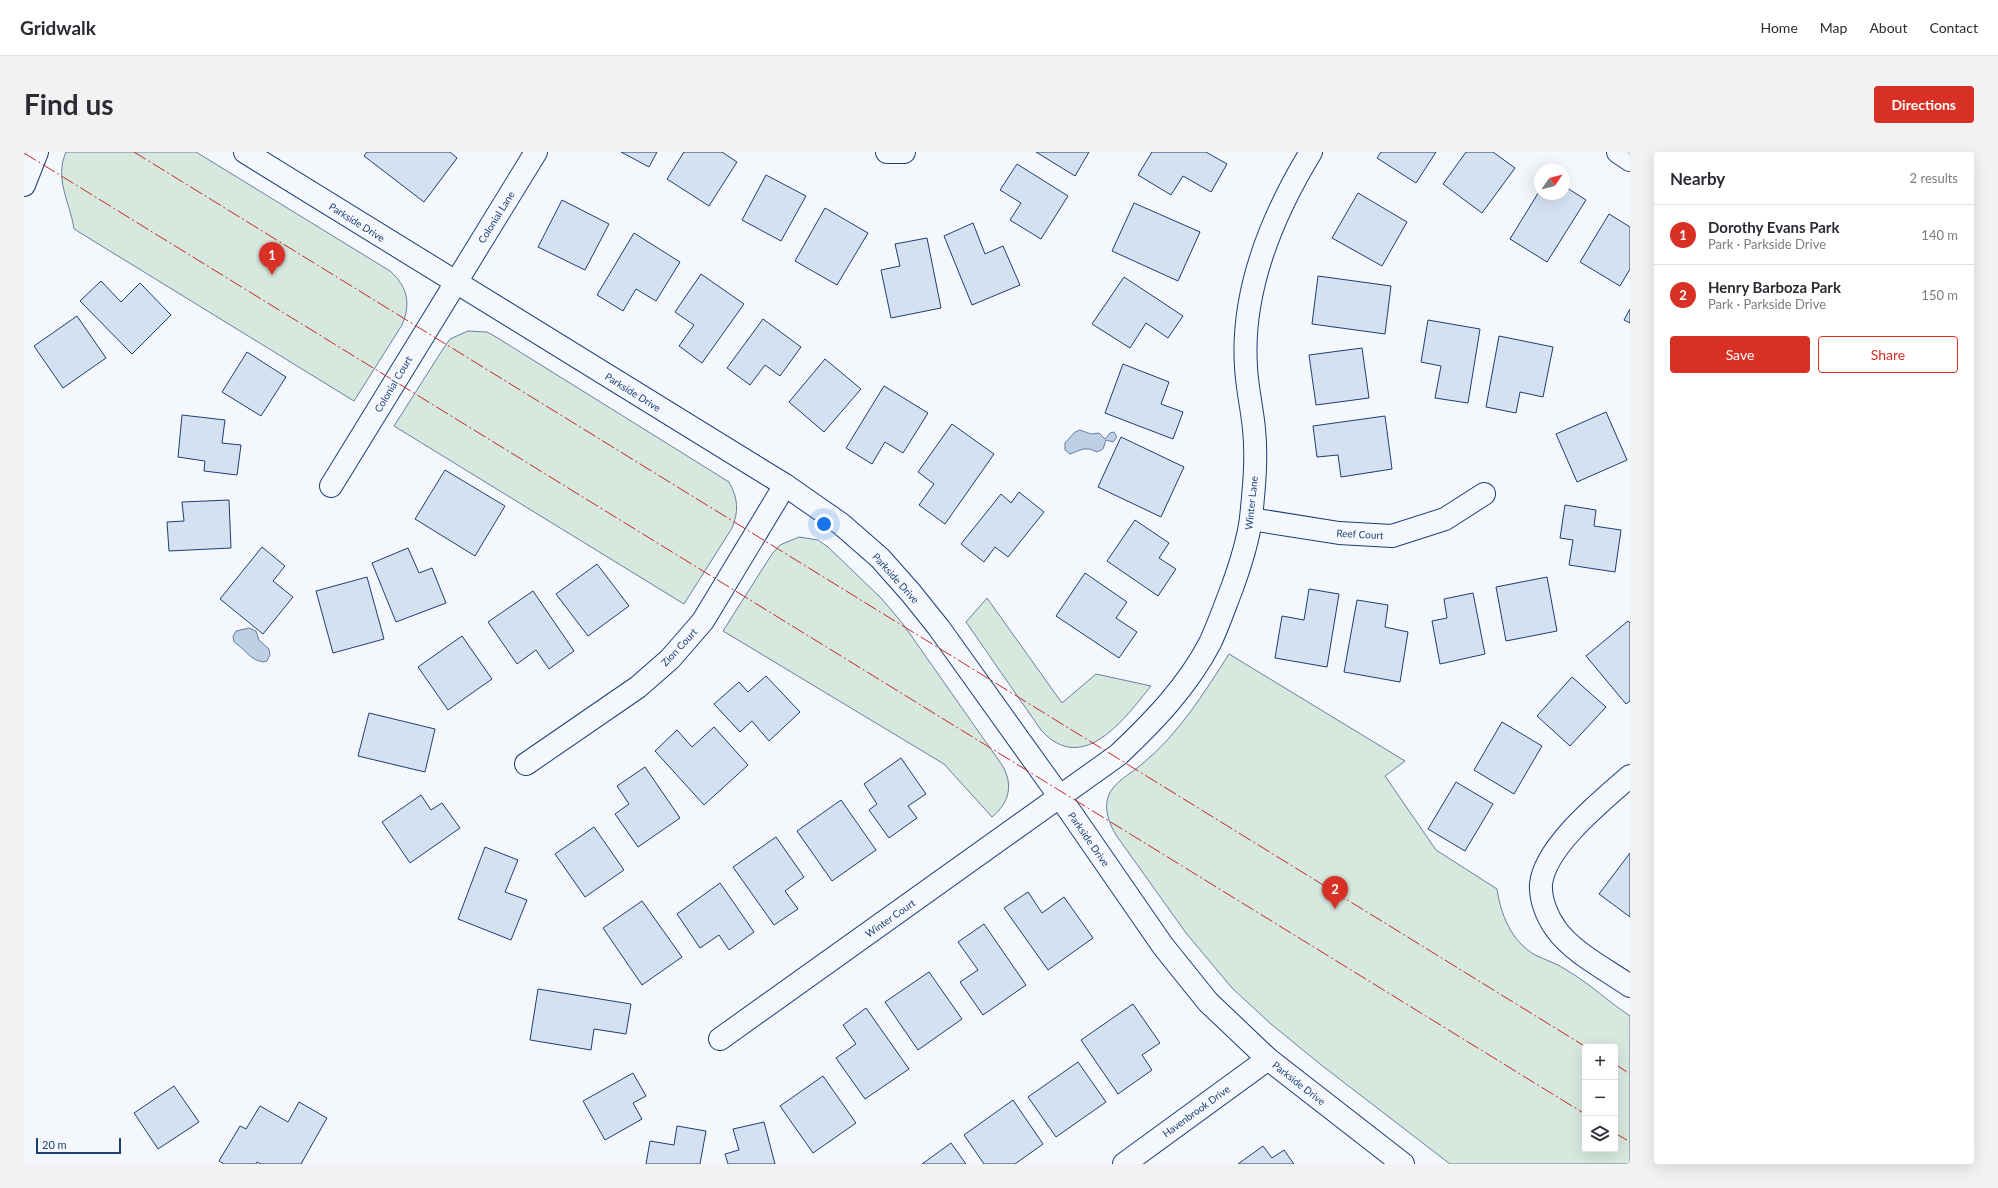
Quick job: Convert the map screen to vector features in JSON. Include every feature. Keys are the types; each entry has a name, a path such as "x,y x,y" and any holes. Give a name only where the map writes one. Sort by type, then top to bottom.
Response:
{"street":[{"path":"24,185 37,152"},
{"name":"Parkside Drive","path":"245,152 785,485 841,524 880,558 912,593 939,628 1060,797 1163,946 1208,1002 1268,1059 1403,1164"},
{"name":"Colonial Lane","path":"455,282 536,152"},
{"path":"887,152 904,152"},
{"name":"Winter Lane","path":"1060,797 1118,755 1152,724 1180,689 1210,643 1241,563 1251,520 1255,470 1254,431 1246,368 1245,334 1253,288 1269,234 1295,178 1311,152"},
{"path":"1618,152 1630,160"},
{"name":"Colonial Court","path":"331,486 455,282"},
{"name":"Zion Court","path":"526,764 638,688 670,659 704,621 785,485"},
{"name":"Reef Court","path":"1251,520 1339,533 1392,536 1445,518 1484,494"},
{"path":"1630,776 1587,814 1555,851 1547,864 1541,884 1544,908 1556,930 1574,948 1630,986"},
{"name":"Winter Court","path":"720,1039 1060,797"},
{"name":"Havenbrook Drive","path":"1124,1164 1268,1059"}],"shaded area":[{"path":"66,152 196,152 390,271 401,283 406,296 407,303 405,317 402,325 354,401 74,229 62,181 63,162"},
{"path":"468,331 487,332 496,337 729,482 736,499 736,516 732,528 684,604 394,426 450,339"},
{"path":"799,537 818,540 828,547 882,599 903,624 1002,765 1008,780 1008,793 1006,800 998,812 992,817 944,764 723,631 772,554 780,545"},
{"path":"987,598 1062,703 1096,674 1151,686 1129,713 1102,738 1087,745 1072,747 1057,743 1041,730 966,622"},
{"path":"1229,654 1405,761 1385,776 1436,850 1497,889 1501,908 1508,926 1513,935 1527,949 1535,955 1560,966 1576,976 1630,1016 1630,1164 1450,1164 1320,1064 1271,1024 1232,988 1186,933 1116,835 1111,826 1107,807 1108,797 1114,787 1155,753 1179,727"}],"water":[{"path":"1080,430 1091,434 1099,433 1105,439 1110,433 1114,432 1117,437 1113,442 1106,440 1103,449 1097,452 1090,449 1083,449 1070,454 1065,450 1065,443 1075,432"},
{"path":"249,628 256,631 259,640 269,649 270,655 267,661 258,661 251,657 234,642 233,636 236,631"}],"building":[{"path":"367,152 450,152 457,158 424,202 364,156"},
{"path":"621,152 657,152 649,167"},
{"path":"684,152 722,152 737,162 709,206 667,179"},
{"path":"1036,152 1089,152 1075,176"},
{"path":"1152,152 1206,152 1227,164 1211,192 1183,176 1171,195 1138,175"},
{"path":"1381,152 1436,152 1416,183 1377,158"},
{"path":"1466,152 1493,152 1515,168 1482,213 1443,184"},
{"path":"1017,164 1068,196 1041,239 1010,220 1021,203 1000,190"},
{"path":"766,175 806,196 781,241 742,220"},
{"path":"1570,190 1586,200 1547,262 1510,239 1534,200 1570,200"},
{"path":"1358,193 1407,222 1382,266 1332,238"},
{"path":"562,200 609,224 585,270 538,247"},
{"path":"1134,203 1200,232 1178,281 1112,251"},
{"path":"825,208 868,233 837,285 795,261"},
{"path":"1609,214 1630,227 1630,269 1620,286 1580,262"},
{"path":"973,223 985,254 1003,246 1020,285 972,305 944,236"},
{"path":"634,233 680,262 656,301 636,289 623,311 597,295"},
{"path":"927,238 941,308 891,318 881,270 900,266 895,244"},
{"path":"701,274 744,304 702,363 679,346 694,325 675,312"},
{"path":"1318,276 1391,286 1385,334 1312,324"},
{"path":"1124,277 1183,316 1168,338 1146,323 1130,348 1092,324"},
{"path":"101,281 121,302 140,283 171,315 132,354 80,301"},
{"path":"1630,309 1630,323 1624,320"},
{"path":"77,316 106,358 63,388 34,346"},
{"path":"763,319 801,347 780,376 765,365 750,385 727,368"},
{"path":"1428,320 1480,329 1468,403 1435,398 1441,366 1421,362"},
{"path":"1499,336 1553,347 1543,397 1520,392 1516,413 1486,407"},
{"path":"1362,348 1369,398 1316,405 1309,355"},
{"path":"247,352 286,377 261,416 222,392"},
{"path":"825,359 861,389 824,432 789,402"},
{"path":"1123,364 1169,382 1161,404 1183,412 1173,439 1105,413"},
{"path":"884,386 928,413 903,453 885,442 872,464 846,448"},
{"path":"1606,412 1627,460 1577,482 1556,434"},
{"path":"182,415 225,420 222,443 241,445 237,475 204,471 205,461 178,457"},
{"path":"1385,416 1392,469 1341,477 1338,455 1317,457 1313,426"},
{"path":"952,424 994,454 945,524 919,505 934,484 918,472"},
{"path":"1121,437 1184,467 1161,517 1098,487"},
{"path":"445,470 505,506 475,556 415,519"},
{"path":"1019,492 1044,512 1008,557 995,547 984,562 961,544 1001,494 1011,503"},
{"path":"229,500 231,548 169,551 167,522 184,521 182,502"},
{"path":"1565,505 1596,510 1594,526 1621,530 1615,572 1569,565 1573,540 1560,538"},
{"path":"1135,520 1169,543 1159,558 1176,569 1158,596 1107,561"},
{"path":"262,547 285,566 273,581 293,597 263,634 220,599"},
{"path":"408,548 419,573 432,568 446,603 396,622 372,563"},
{"path":"597,564 629,606 588,636 556,594"},
{"path":"1085,573 1127,602 1116,618 1137,632 1119,658 1056,616"},
{"path":"367,577 384,639 333,653 316,591"},
{"path":"1547,577 1557,631 1506,641 1496,587"},
{"path":"1309,589 1339,594 1327,667 1275,658 1282,616 1304,620"},
{"path":"533,591 574,651 549,669 536,650 517,664 488,622"},
{"path":"1473,593 1485,654 1440,664 1432,621 1447,618 1444,599"},
{"path":"1357,600 1388,605 1385,627 1408,632 1400,682 1344,672"},
{"path":"1628,621 1630,623 1630,701 1626,704 1586,656"},
{"path":"462,636 492,679 448,710 418,667"},
{"path":"766,676 800,712 769,741 752,721 740,732 714,704 739,682 748,692"},
{"path":"1572,677 1606,707 1570,746 1537,716"},
{"path":"369,713 435,729 425,772 358,756"},
{"path":"1502,722 1542,746 1514,794 1474,770"},
{"path":"714,727 748,765 704,805 655,751 677,730 692,747"},
{"path":"901,758 926,794 908,806 917,818 889,838 869,810 877,804 864,784"},
{"path":"645,767 680,818 638,847 615,814 629,804 617,786"},
{"path":"1456,782 1493,804 1465,851 1428,829"},
{"path":"421,795 431,810 442,803 460,828 410,863 382,822"},
{"path":"841,800 876,850 832,881 797,831"},
{"path":"594,827 624,870 585,897 555,854"},
{"path":"776,837 804,877 785,891 798,909 774,925 733,867"},
{"path":"485,847 518,860 505,892 527,900 511,940 458,919"},
{"path":"1630,853 1630,917 1599,894"},
{"path":"720,883 754,932 729,950 719,935 700,948 677,914"},
{"path":"1028,892 1042,913 1064,897 1093,938 1048,970 1004,908"},
{"path":"642,901 682,957 642,985 603,928"},
{"path":"984,924 1026,985 983,1015 960,982 978,970 958,942"},
{"path":"929,972 962,1019 918,1050 885,1002"},
{"path":"538,989 631,1004 626,1034 594,1029 591,1050 530,1040"},
{"path":"1133,1004 1160,1043 1142,1055 1152,1070 1118,1094 1081,1040"},
{"path":"866,1008 909,1069 865,1099 836,1058 856,1044 843,1025"},
{"path":"1078,1062 1106,1102 1056,1137 1028,1097"},
{"path":"633,1073 646,1096 633,1103 642,1119 605,1140 583,1101"},
{"path":"823,1076 856,1123 813,1153 780,1106"},
{"path":"174,1086 199,1122 158,1149 134,1113"},
{"path":"1013,1100 1043,1144 1015,1164 984,1164 964,1135"},
{"path":"299,1102 327,1118 301,1164 261,1164 257,1162 256,1164 224,1164 219,1161 240,1126 246,1129 260,1106 288,1122"},
{"path":"764,1122 775,1164 728,1164 725,1154 739,1150 733,1129"},
{"path":"677,1126 706,1131 700,1164 646,1164 650,1141 674,1145"},
{"path":"951,1143 966,1164 922,1164"},
{"path":"1263,1146 1272,1158 1284,1150 1294,1164 1238,1164"}],"power":[{"path":"134,152 1582,1045"},
{"path":"24,153 1582,1112"},
{"path":"1618,1066 1630,1074"},
{"path":"1618,1135 1630,1142"}],"place":[{"name":"Dorothy Evans Park","path":"272,275"},
{"name":"Henry Barboza Park","path":"1335,909"}]}
